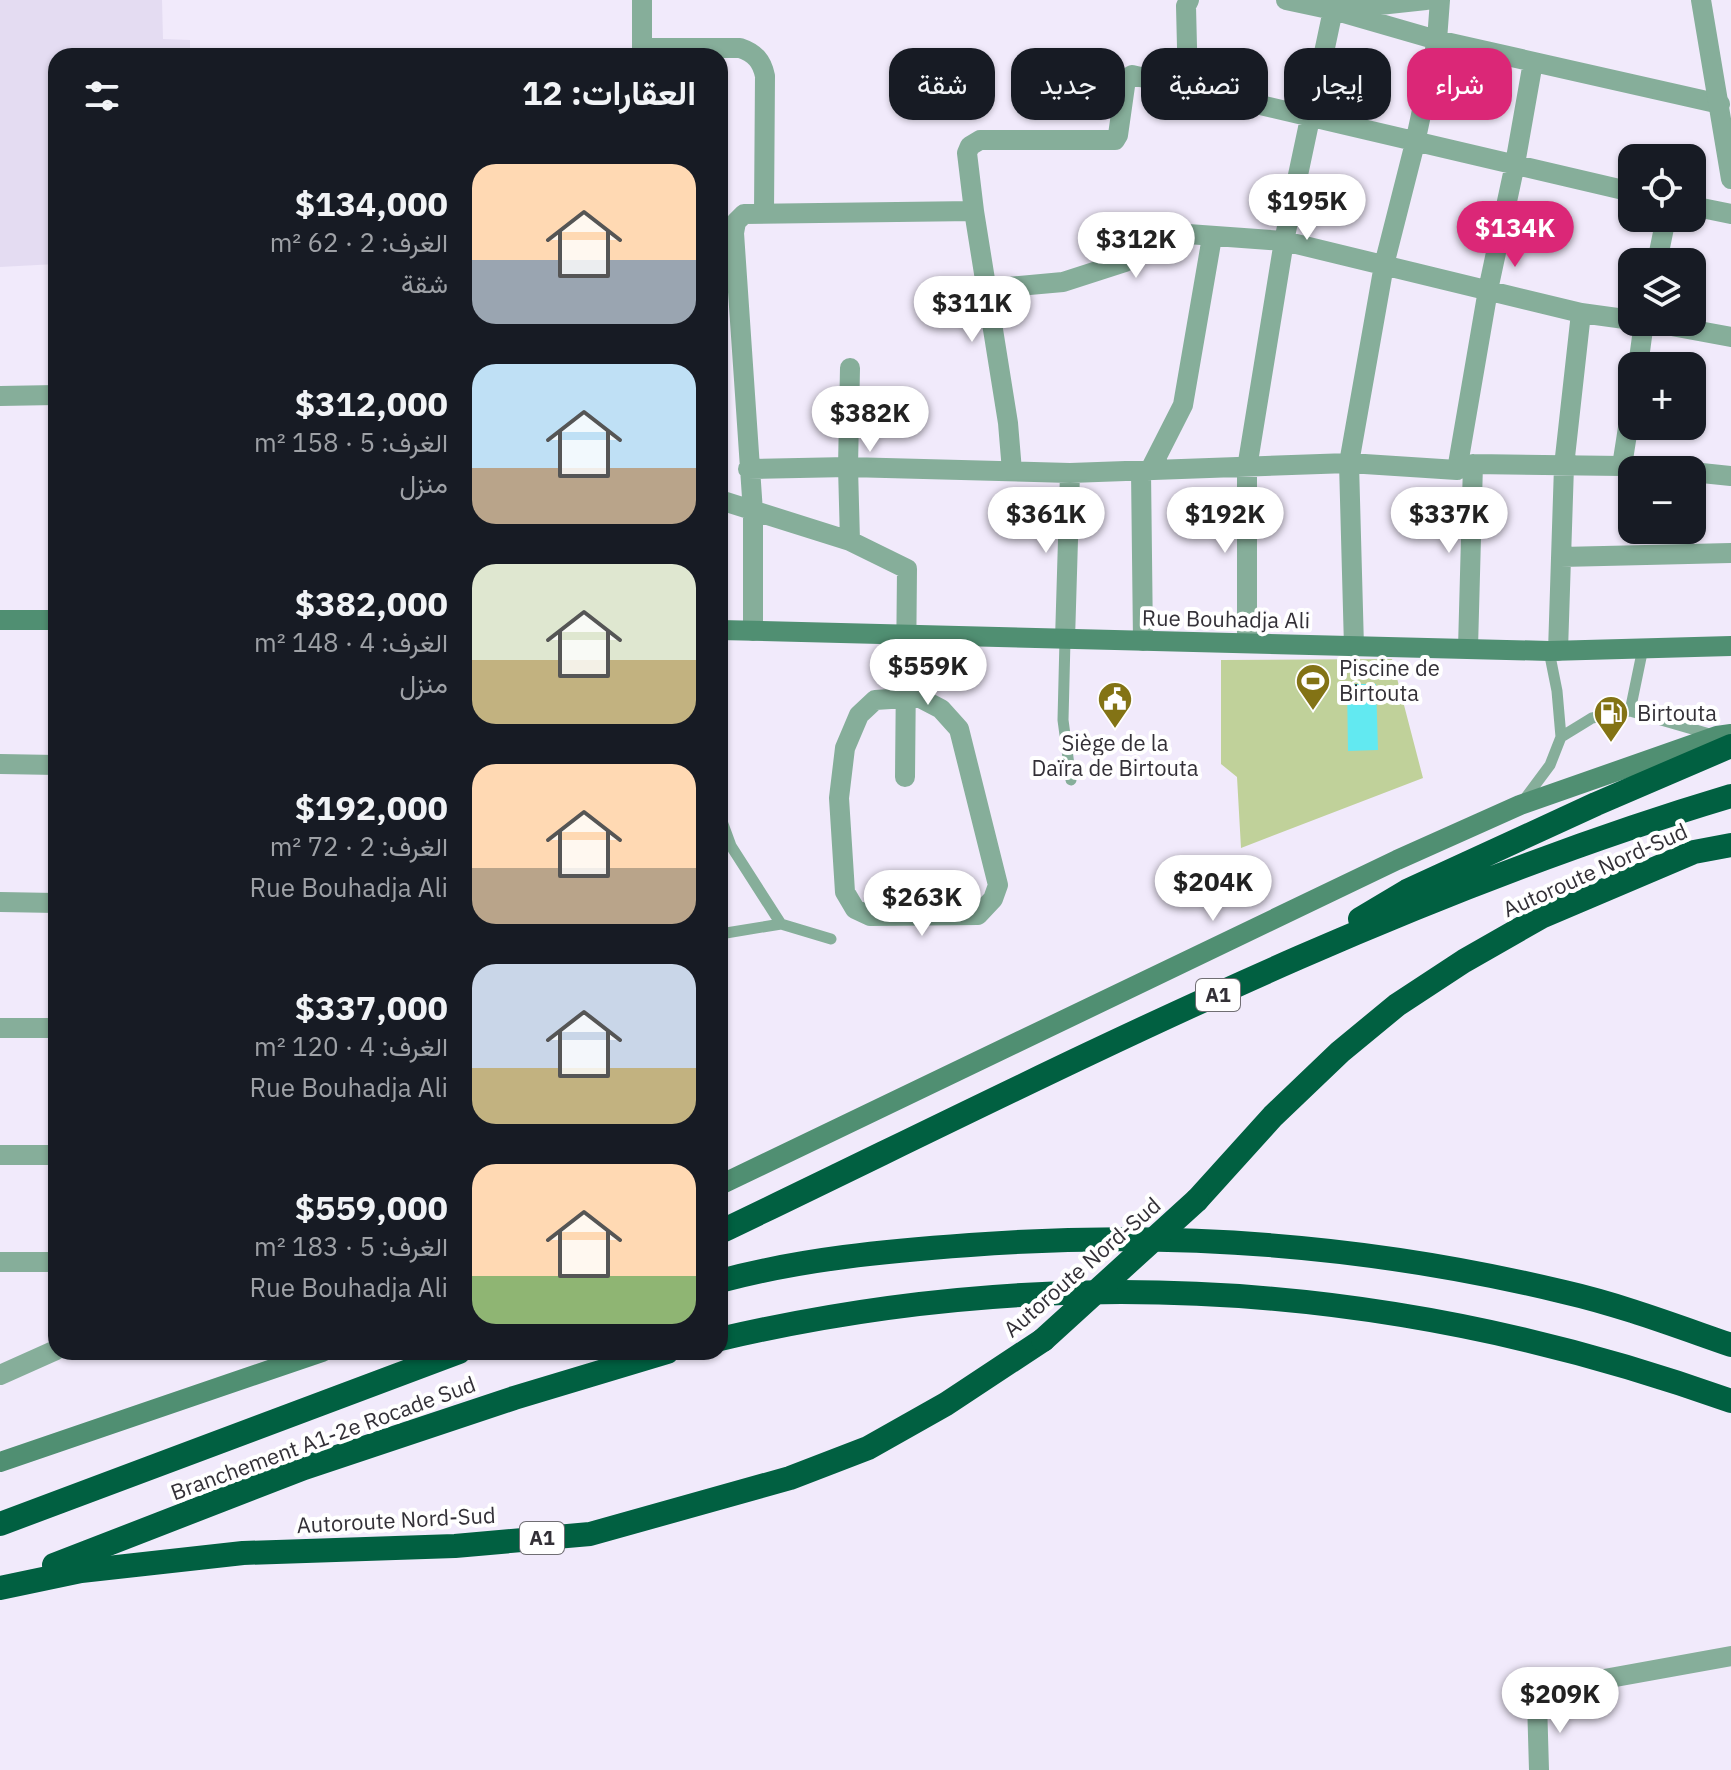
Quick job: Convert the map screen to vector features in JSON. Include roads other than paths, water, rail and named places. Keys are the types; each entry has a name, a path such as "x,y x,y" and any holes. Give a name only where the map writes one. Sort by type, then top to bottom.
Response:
{"highway":[{"path":"1283,966 1407,891 1596,804 1726,739"},
{"name":"Autoroute Nord-Sud","path":"728,1228 1176,1014 1359,932 1543,859 1666,815 1731,796"},
{"name":"Autoroute Nord-Sud","path":"0,1587 81,1571 227,1554 455,1546 590,1534 790,1478 868,1448 946,1404 1043,1340 1197,1200 1273,1116 1340,1052 1397,1005 1541,917 1694,852 1731,845"},
{"path":"728,1279 776,1266 909,1249 1038,1240 1183,1239 1344,1253 1449,1267 1567,1292 1731,1345"},
{"path":"728,1337 819,1318 918,1303 1033,1294 1176,1292 1283,1299 1433,1320 1532,1340 1659,1375 1731,1401"},
{"path":"0,1524 440,1360"},
{"name":"Branchement A1-2e Rocade Sud","path":"0,1587 304,1468 641,1360"}],"main road":[{"path":"0,620 48,620"},
{"name":"Rue Bouhadja Ali","path":"728,630 1554,651 1731,646"},
{"path":"728,1181 1383,866 1520,805 1726,739"},
{"path":"0,1462 299,1360"}],"street":[{"path":"642,0 642,48"},
{"path":"1187,48 1186,6 1189,0"},
{"path":"1286,0 1437,40 1720,104"},
{"path":"1333,10 1426,0"},
{"path":"1354,647 1349,463 1384,265 1437,40 1440,0"},
{"path":"1701,0 1731,179"},
{"path":"1326,48 1333,10"},
{"path":"728,48 748,51 760,61 765,76 764,212"},
{"path":"1468,648 1465,467 1488,290 1533,62"},
{"path":"1012,471 1008,423 985,289 967,153 970,146 980,140 1115,140 1126,79 1129,76 1141,78"},
{"path":"1247,643 1247,468 1284,241 1312,120"},
{"path":"1320,120 1618,189"},
{"path":"1706,209 1731,214"},
{"path":"753,631 753,512 734,233 736,222 744,214 764,212 974,211"},
{"path":"985,289 1063,282 1125,262 1174,233 1284,241 1581,313 1618,318"},
{"path":"1143,641 1146,469 1183,405 1212,237"},
{"path":"1554,651 1564,466 1581,313"},
{"path":"1706,333 1731,337"},
{"path":"850,368 850,541"},
{"path":"0,396 48,395"},
{"path":"748,469 848,467 1070,473 1349,463 1465,467 1618,466"},
{"path":"1065,640 1070,473"},
{"path":"1706,473 1731,476"},
{"path":"728,503 850,541 907,569 905,777"},
{"path":"1561,557 1731,553"},
{"path":"906,698 920,698 941,709 959,729 998,885 993,899 978,915 870,916 855,909 845,892 839,798 845,748 859,715 875,700 906,698"},
{"path":"0,764 48,765"},
{"path":"0,902 48,903"},
{"path":"0,1028 48,1028"},
{"path":"0,1155 48,1155"},
{"path":"0,1262 48,1262"},
{"path":"0,1375 48,1354"},
{"path":"1539,1770 1537,1701 1549,1689 1731,1656"}],"lane":[{"path":"1065,640 1063,720 1071,780"},
{"path":"1630,711 1643,648"},
{"path":"1520,805 1550,765 1561,737 1554,651"},
{"path":"1561,737 1592,718 1630,711 1726,739"},
{"path":"728,838 781,924"},
{"path":"728,933 781,924 831,939"}],"water":[{"path":"1347,684 1376,684 1378,750 1348,751"}],"place":[{"name":"Piscine de Birtouta","path":"1313,712"},
{"name":"Siège de la Daïra de Birtouta","path":"1115,730"},
{"name":"Birtouta","path":"1611,744"}]}
